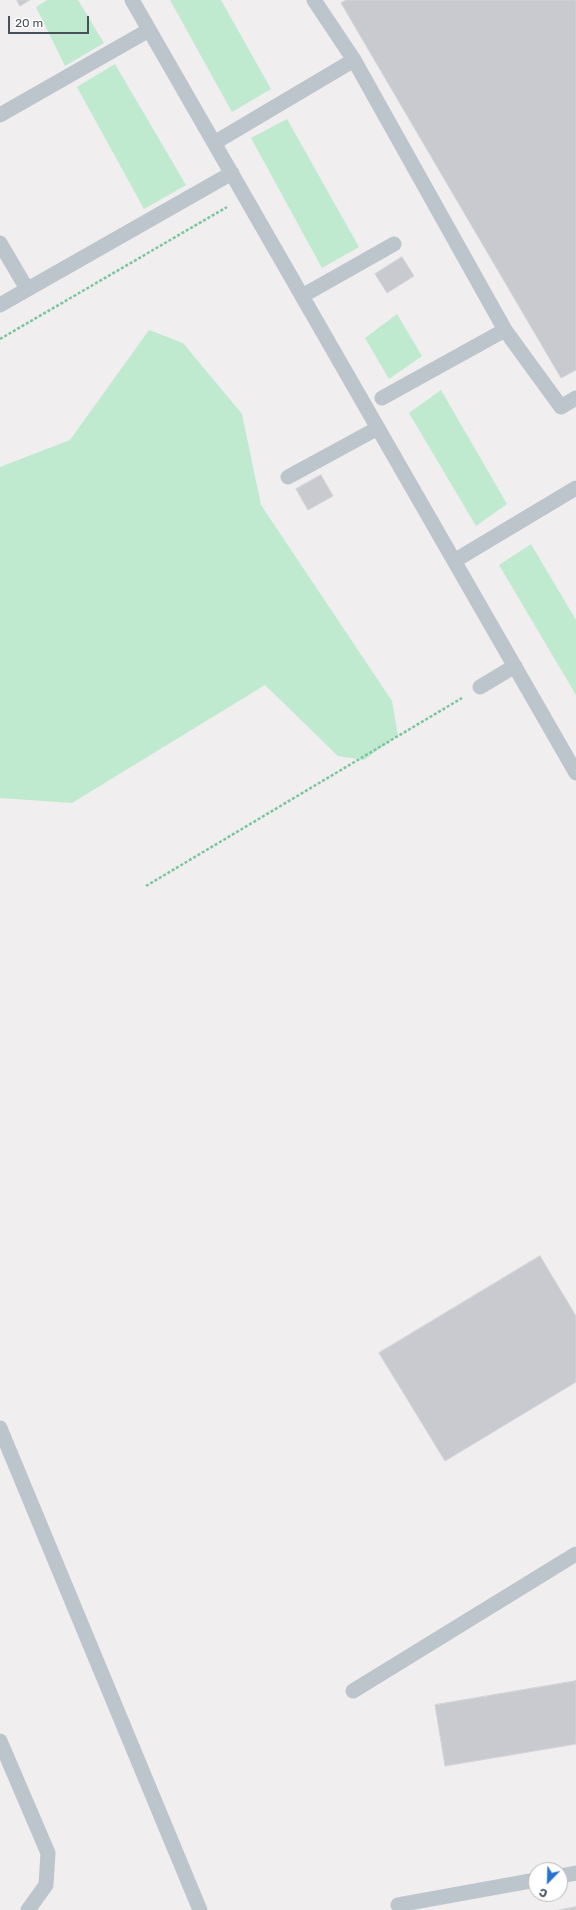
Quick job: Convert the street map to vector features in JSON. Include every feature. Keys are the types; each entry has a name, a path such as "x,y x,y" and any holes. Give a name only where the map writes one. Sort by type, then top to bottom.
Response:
{"lane":[{"path":"132,0 576,773"},
{"path":"314,0 354,60 505,330 560,408 576,398"},
{"path":"0,115 149,30"},
{"path":"214,143 354,60"},
{"path":"0,305 232,173"},
{"path":"0,243 27,289"},
{"path":"302,296 394,244"},
{"path":"382,398 505,330"},
{"path":"288,477 378,428"},
{"path":"454,561 576,488"},
{"path":"480,687 515,666"},
{"path":"0,1428 200,1910"},
{"path":"353,1691 576,1554"},
{"path":"0,1741 48,1852 46,1885 28,1910"},
{"path":"398,1905 528,1881"}],"path":[{"path":"0,339 245,196"},
{"path":"146,886 480,687"}],"green space":[{"path":"47,0 78,0 104,43 65,66 36,7"},
{"path":"170,0 221,0 271,89 232,112"},
{"path":"115,64 186,185 144,209 77,87"},
{"path":"287,119 359,247 322,268 251,138"},
{"path":"397,314 422,356 389,379 365,338"},
{"path":"149,330 183,343 242,414 261,505 392,701 398,735 364,760 338,756 265,685 72,803 0,798 0,467 70,440"},
{"path":"441,390 507,504 476,526 409,413"},
{"path":"531,544 576,620 576,695 499,565"}],"building":[{"path":"17,0 30,0 20,6"},
{"path":"347,0 576,0 576,370 561,378 341,3"},
{"path":"402,257 414,276 387,293 375,274"},
{"path":"321,475 333,496 308,510 296,489"},
{"path":"540,1256 576,1316 576,1382 445,1461 379,1353"},
{"path":"576,1681 576,1744 445,1766 435,1705"},
{"path":"576,1907 576,1910 559,1910"}]}
